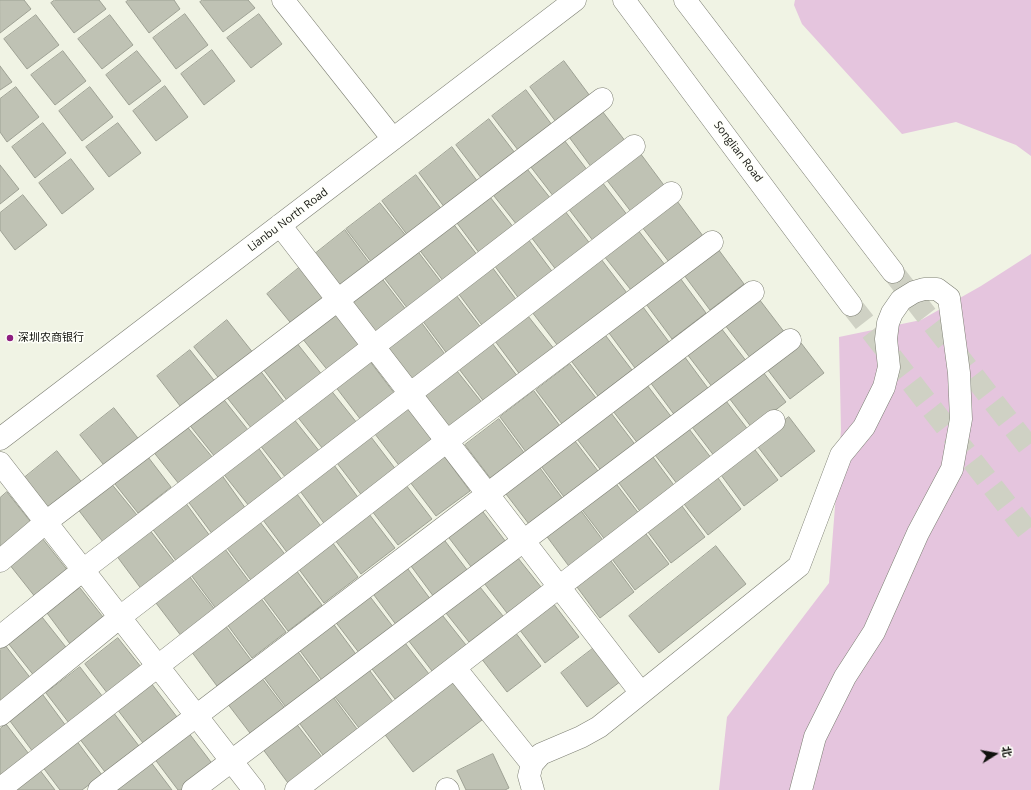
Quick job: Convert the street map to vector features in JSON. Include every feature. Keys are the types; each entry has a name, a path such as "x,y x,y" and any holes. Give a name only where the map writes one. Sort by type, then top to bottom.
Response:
{"street":[{"path":"283,0 393,140"},
{"name":"Lianbu North Road","path":"0,439 575,0"},
{"name":"Songlian Road","path":"624,0 851,305"},
{"path":"685,0 893,272"},
{"path":"0,560 46,522 602,99"},
{"path":"0,637 83,570 634,146"},
{"path":"0,715 120,617 671,193"},
{"path":"280,225 641,693"},
{"path":"0,789 447,441 712,242"},
{"path":"533,790 529,776 532,764 541,754 581,737 599,727 800,566 841,455 864,427 884,387 889,367 886,339 888,323 892,313 901,300 914,292 924,289 937,289 949,298 959,372 961,419 952,469 918,533 874,632 845,677 816,737 800,790"},
{"path":"99,790 753,292"},
{"path":"193,790 790,340"},
{"path":"296,790 774,421"},
{"path":"0,463 254,790"},
{"path":"455,668 532,764"}],"shaded area":[{"path":"795,0 1031,0 1031,156 1016,145 956,122 902,134 802,24 794,5"},
{"path":"1031,254 1031,790 719,790 727,717 829,583 841,430 839,337 921,320 981,286"}],"building":[{"path":"0,0 24,0 31,9 0,33"},
{"path":"55,0 99,0 106,9 74,33 51,3"},
{"path":"129,0 174,0 180,9 149,33 126,2"},
{"path":"203,0 248,0 255,8 223,32 200,2"},
{"path":"185,14 208,45 176,69 153,38"},
{"path":"259,14 282,44 251,68 227,38"},
{"path":"36,15 59,45 27,69 4,39"},
{"path":"110,15 133,45 102,69 78,39"},
{"path":"212,50 235,81 204,105 181,74"},
{"path":"63,51 86,81 55,105 31,75"},
{"path":"137,51 161,81 129,105 106,75"},
{"path":"564,61 590,96 556,122 530,87"},
{"path":"0,66 12,82 0,90"},
{"path":"165,86 188,117 156,141 133,111"},
{"path":"16,87 39,117 7,142 0,132 0,99"},
{"path":"90,87 113,117 82,141 59,111"},
{"path":"526,90 552,125 518,150 492,116"},
{"path":"599,107 626,142 592,168 566,133"},
{"path":"489,119 515,153 482,179 456,145"},
{"path":"43,123 66,153 35,178 12,147"},
{"path":"118,123 141,153 109,177 86,147"},
{"path":"561,136 588,171 554,197 527,162"},
{"path":"452,147 478,182 445,208 419,173"},
{"path":"640,153 666,188 632,213 606,179"},
{"path":"71,159 94,189 62,214 39,183"},
{"path":"0,165 19,189 0,204"},
{"path":"524,165 551,199 517,225 490,191"},
{"path":"416,175 442,210 408,236 382,201"},
{"path":"602,182 628,216 594,242 568,208"},
{"path":"487,193 514,228 480,254 454,219"},
{"path":"23,195 47,225 15,250 0,230 0,213"},
{"path":"677,201 703,236 669,262 642,227"},
{"path":"380,203 407,237 372,263 346,229"},
{"path":"565,211 591,245 557,271 531,237"},
{"path":"452,222 478,256 444,282 418,248"},
{"path":"345,230 371,265 338,291 311,257"},
{"path":"638,230 665,265 631,290 604,256"},
{"path":"528,239 554,274 520,300 494,265"},
{"path":"416,249 442,283 408,309 382,275"},
{"path":"718,249 744,284 710,310 684,275"},
{"path":"601,259 627,293 558,346 532,312"},
{"path":"300,267 327,301 294,327 267,294"},
{"path":"492,267 518,302 484,328 458,293"},
{"path":"380,276 407,311 373,337 346,302"},
{"path":"680,278 706,313 672,339 646,304"},
{"path":"456,295 482,329 448,355 422,320"},
{"path":"759,299 785,333 751,359 725,325"},
{"path":"643,307 669,342 635,368 609,333"},
{"path":"336,311 363,345 329,372 302,338"},
{"path":"528,316 555,350 521,376 495,341"},
{"path":"227,320 254,354 221,381 194,347"},
{"path":"421,322 447,357 413,383 387,348"},
{"path":"721,328 747,362 713,388 687,354"},
{"path":"606,336 632,370 598,396 572,362"},
{"path":"798,339 824,373 790,399 764,365"},
{"path":"296,342 323,376 289,403 263,369"},
{"path":"492,343 518,377 485,403 459,369"},
{"path":"190,350 217,384 184,411 157,376"},
{"path":"684,356 710,391 676,417 650,382"},
{"path":"369,360 395,394 361,420 335,386"},
{"path":"570,364 596,398 562,424 536,390"},
{"path":"760,368 786,402 752,428 726,394"},
{"path":"259,369 285,403 252,429 225,395"},
{"path":"457,371 484,405 450,431 423,397"},
{"path":"647,385 673,419 639,445 613,411"},
{"path":"330,389 357,423 323,449 296,415"},
{"path":"534,391 560,426 526,452 500,417"},
{"path":"221,396 248,430 215,457 188,423"},
{"path":"723,397 749,431 715,457 689,423"},
{"path":"114,408 141,442 107,469 80,435"},
{"path":"409,408 435,442 401,468 375,434"},
{"path":"611,413 637,447 603,473 577,439"},
{"path":"789,417 815,451 781,477 755,443"},
{"path":"293,418 320,452 286,478 259,444"},
{"path":"499,419 525,454 491,479 465,445"},
{"path":"185,424 213,458 179,484 152,450"},
{"path":"686,425 712,459 678,485 652,451"},
{"path":"371,437 397,471 363,497 337,463"},
{"path":"575,441 601,475 567,501 541,466"},
{"path":"257,446 283,481 249,506 222,472"},
{"path":"752,446 778,480 744,506 718,471"},
{"path":"57,451 84,485 51,512 24,478"},
{"path":"145,453 171,487 138,513 111,479"},
{"path":"650,453 676,488 642,514 616,479"},
{"path":"444,456 470,491 436,516 410,482"},
{"path":"334,465 360,500 326,526 300,491"},
{"path":"540,468 566,503 532,528 506,494"},
{"path":"221,474 246,509 213,535 187,500"},
{"path":"715,474 741,509 708,535 681,500"},
{"path":"614,481 640,515 606,541 580,507"},
{"path":"110,482 137,515 103,542 77,508"},
{"path":"406,485 432,519 398,545 372,511"},
{"path":"7,492 34,526 0,552 0,498"},
{"path":"297,494 323,529 289,555 263,520"},
{"path":"185,502 210,536 177,562 151,527"},
{"path":"679,502 705,537 671,563 645,528"},
{"path":"480,508 506,542 472,568 446,534"},
{"path":"579,508 605,543 571,569 545,534"},
{"path":"369,514 395,548 361,574 335,540"},
{"path":"260,522 287,557 253,583 227,548"},
{"path":"149,529 176,564 142,590 116,555"},
{"path":"643,530 669,564 635,590 609,555"},
{"path":"442,537 468,571 434,597 408,562"},
{"path":"42,538 69,572 36,598 9,564"},
{"path":"332,542 358,577 324,603 298,568"},
{"path":"716,546 746,584 659,653 629,616"},
{"path":"225,549 251,584 217,610 191,575"},
{"path":"514,553 541,587 507,613 481,579"},
{"path":"608,557 634,592 600,618 574,583"},
{"path":"405,565 431,600 397,626 371,591"},
{"path":"296,570 322,605 288,631 262,596"},
{"path":"190,577 216,611 182,637 156,603"},
{"path":"476,582 503,616 469,642 442,608"},
{"path":"80,588 107,622 73,648 47,613"},
{"path":"368,594 394,628 360,654 334,620"},
{"path":"260,597 286,632 252,658 226,623"},
{"path":"553,603 579,637 545,663 519,629"},
{"path":"439,611 466,645 432,671 405,636"},
{"path":"42,617 69,651 35,677 8,643"},
{"path":"332,622 358,657 324,683 298,648"},
{"path":"225,625 251,660 217,686 191,651"},
{"path":"515,632 541,666 507,692 481,658"},
{"path":"118,638 145,672 111,698 85,664"},
{"path":"402,639 429,674 395,699 369,665"},
{"path":"5,645 32,680 0,704 0,650"},
{"path":"595,647 621,681 587,707 561,673"},
{"path":"296,649 322,684 288,710 262,675"},
{"path":"80,667 106,701 72,727 46,693"},
{"path":"367,667 393,702 359,728 332,693"},
{"path":"261,677 287,711 253,737 227,703"},
{"path":"452,680 482,720 413,772 383,732"},
{"path":"151,683 177,717 143,743 117,709"},
{"path":"331,694 357,729 323,755 297,720"},
{"path":"43,695 69,730 36,756 10,721"},
{"path":"113,712 139,746 105,772 79,738"},
{"path":"295,722 322,757 288,783 262,748"},
{"path":"6,724 32,758 0,783 0,729"},
{"path":"188,732 214,766 183,790 178,790 154,758"},
{"path":"76,740 102,775 82,790 60,790 42,766"},
{"path":"493,754 509,788 505,790 466,790 457,771"},
{"path":"150,761 172,790 118,790 116,787"},
{"path":"39,769 55,790 11,790"}],"tunnel":[{"path":"893,272 1031,450"},
{"path":"851,305 1031,536"}],"place":[{"name":"深圳农商银行","path":"10,338"}]}
